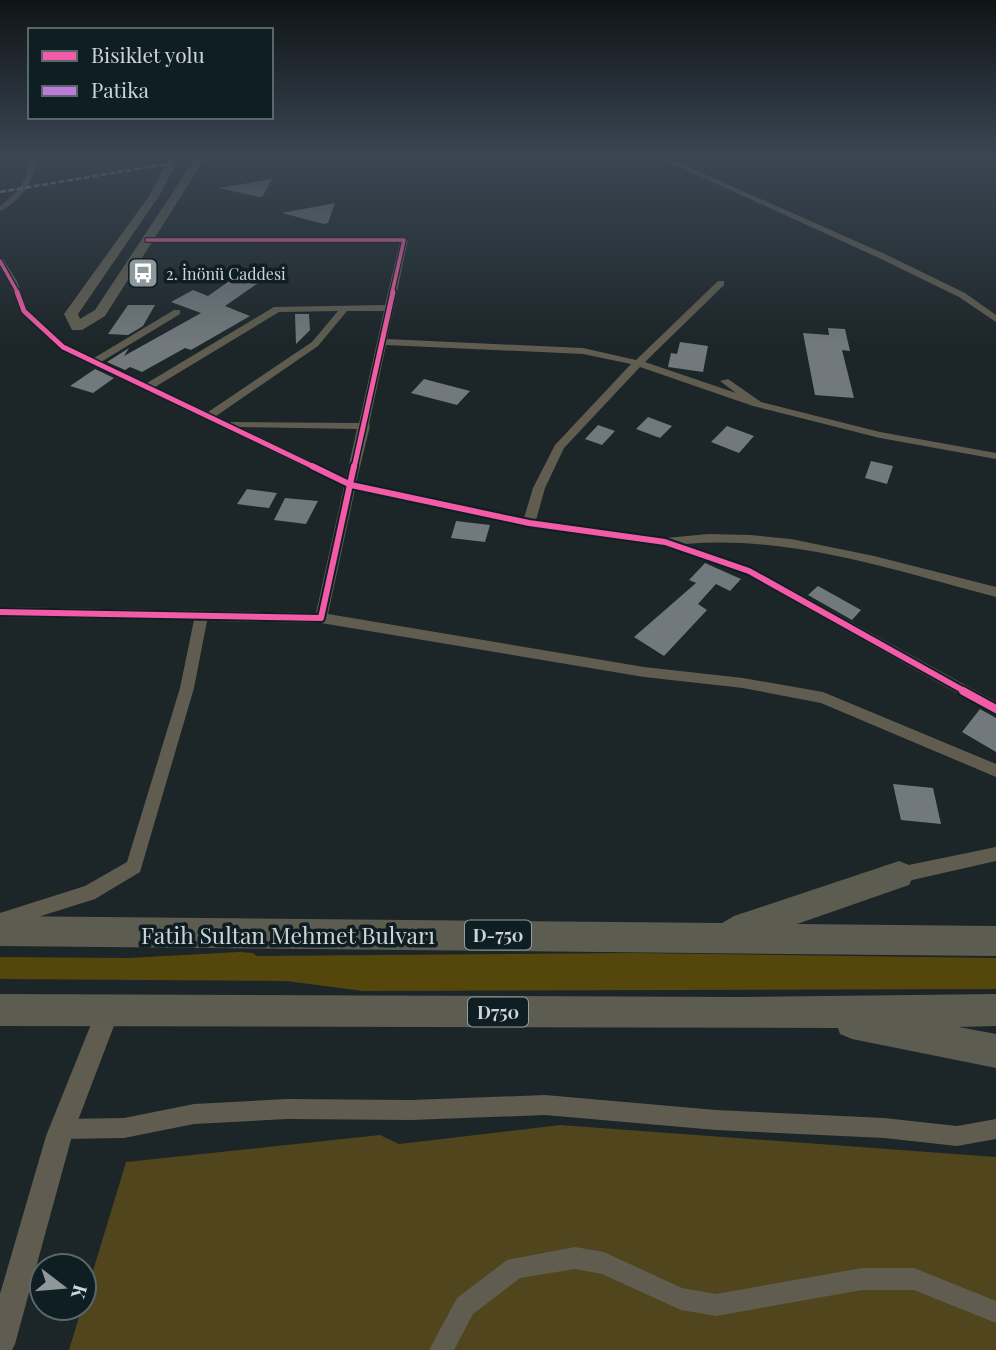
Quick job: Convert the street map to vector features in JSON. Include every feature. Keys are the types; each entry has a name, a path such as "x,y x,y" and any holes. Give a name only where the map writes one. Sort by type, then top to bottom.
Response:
{"highway":[{"path":"718,937 899,874"},
{"name":"Fatih Sultan Mehmet Bulvarı","path":"0,931 996,941"},
{"name":"D750","path":"0,1010 996,1010"},
{"path":"792,1012 996,1051"}],"main road":[{"path":"137,220 71,314 77,327 100,313 160,220"},
{"path":"123,240 147,240"}],"street":[{"path":"802,220 883,256 962,296 996,319"},
{"path":"147,240 404,240 321,618"},
{"path":"0,261 9,272 24,311 63,347 351,485 529,523 666,542 749,571 996,709"},
{"path":"529,523 551,460 638,363 721,283"},
{"path":"148,387 270,311 300,307 390,308"},
{"path":"209,416 315,344 346,307"},
{"path":"96,361 177,312"},
{"path":"383,342 564,348 638,363 757,404 880,435 996,456"},
{"path":"725,381 757,404"},
{"path":"226,424 365,426"},
{"path":"666,542 694,538 765,541 836,552 996,592"},
{"path":"0,612 321,618 644,672 743,683 823,698 996,771"},
{"path":"0,922 89,894 134,867 187,688 202,615"},
{"path":"899,874 996,854"},
{"path":"0,1344 61,1129 108,1010"},
{"path":"61,1129 124,1128 194,1114 287,1109 411,1110 545,1105 716,1120 884,1128 957,1136 996,1129"},
{"path":"441,1350 465,1306 514,1268 575,1258 604,1263 681,1299 716,1305 862,1279 914,1279 996,1312"}],"shaded area":[{"path":"239,952 257,956 633,953 996,958 996,989 363,991 287,981 0,979 0,957 128,958"},
{"path":"560,1125 996,1157 996,1350 69,1350 77,1322 98,1322 98,1254 126,1162 380,1135 399,1144"}],"building":[{"path":"309,220 329,220 324,224"},
{"path":"235,277 258,283 225,306 250,316 191,350 185,348 142,372 130,367 125,370 107,362 129,348 124,356 201,313 171,302 193,290 208,296"},
{"path":"128,305 155,305 143,326 128,335 108,334"},
{"path":"295,314 309,314 310,330 296,344"},
{"path":"828,328 845,329 850,351 842,350 854,398 815,395 803,333 829,335"},
{"path":"680,342 708,346 703,372 668,367 671,353 677,354"},
{"path":"95,369 114,378 93,393 70,386"},
{"path":"424,379 470,391 457,405 411,393"},
{"path":"648,417 672,426 660,438 636,429"},
{"path":"598,425 615,431 602,445 585,439"},
{"path":"727,426 754,436 739,453 711,442"},
{"path":"871,461 893,466 887,484 865,478"},
{"path":"247,489 277,493 269,508 237,504"},
{"path":"285,498 318,501 306,524 274,520"},
{"path":"456,521 490,525 485,542 451,538"},
{"path":"705,563 741,579 730,591 716,584 698,604 707,610 664,656 634,637 696,583 689,580"},
{"path":"818,586 861,610 852,620 808,595"},
{"path":"980,709 996,718 996,752 962,732"},
{"path":"893,784 933,788 941,824 901,820"}],"cycle path":[{"path":"0,612 321,618 404,240 147,240"},
{"path":"0,261 13,281 24,311 63,347 351,485 529,523 665,542 749,571 996,709"}],"place":[{"name":"2. İnönü Caddesi","path":"143,273"}]}
